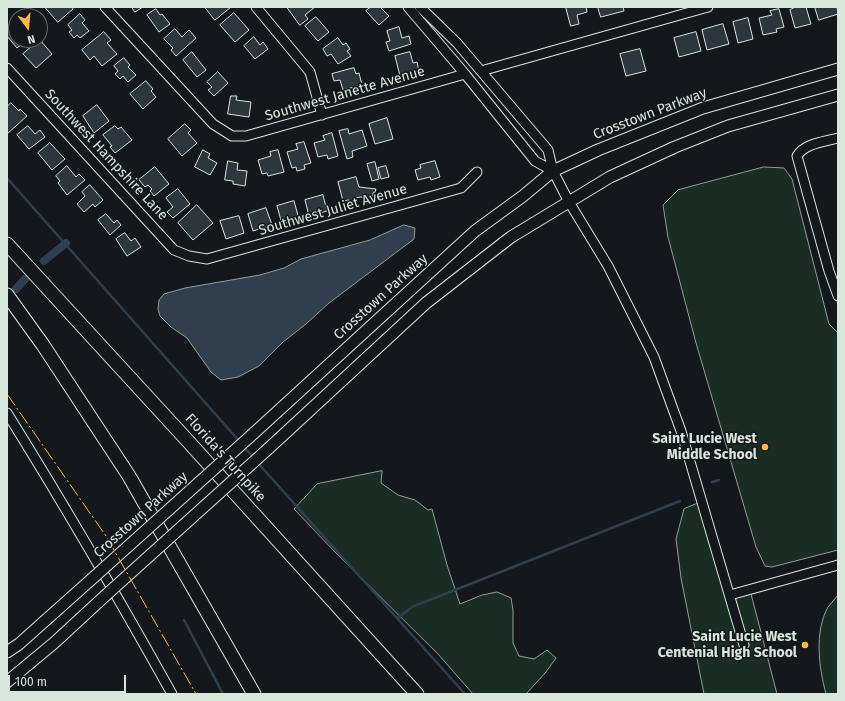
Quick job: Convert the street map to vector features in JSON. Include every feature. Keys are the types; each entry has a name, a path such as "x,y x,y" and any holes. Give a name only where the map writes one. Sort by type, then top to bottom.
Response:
{"highway":[{"name":"Florida's Turnpike","path":"7,244 192,445 417,694"},
{"path":"7,295 43,345 129,476 254,694"}],"main road":[{"name":"Crosstown Parkway","path":"7,652 94,577 475,231 523,196 553,171 627,138 703,108 838,69"},
{"path":"7,682 54,643 426,303 511,237 610,177 675,147 728,126 838,95"}],"street":[{"name":"Southwest Janette Avenue","path":"105,7 213,124 232,136 246,136 465,74"},
{"path":"256,7 310,72 322,115"},
{"path":"408,7 465,74 535,161 553,171"},
{"path":"420,7 481,70 548,150 553,171 569,202 608,266 654,357 682,431 744,645"},
{"path":"481,70 708,7"},
{"name":"Southwest Hampshire Lane","path":"7,68 174,250 189,256"},
{"path":"838,138 809,146 800,151 797,156 829,271 838,296"},
{"name":"Southwest Juliet Avenue","path":"189,256 207,259 461,188 477,172"},
{"path":"7,413 68,510 172,694"},
{"path":"730,594 838,565"}],"green space":[{"path":"764,167 784,168 792,179 829,324 838,333 838,550 772,567 765,566 756,547 696,343 668,237 663,205 678,190"},
{"path":"382,471 381,483 398,495 415,500 428,510 432,509 447,565 460,604 482,595 497,592 511,598 513,610 513,643 519,656 534,659 547,650 556,658 546,672 526,694 473,694 438,654 335,552 294,509 317,484"},
{"path":"704,501 732,592 750,590 777,694 704,694 681,578 676,539 684,509"},
{"path":"838,595 838,694 826,694 821,673 819,639 821,627 828,607"}],"water":[{"path":"404,225 415,228 414,239 329,303 283,342 259,366 238,377 221,380 211,372 187,338 171,327 160,316 158,309 159,300 164,294 185,288 260,275 284,268 301,259 370,240"}],"building":[{"path":"45,7 72,7 73,9 58,22 48,10 48,8"},
{"path":"132,7 143,7 135,12"},
{"path":"205,7 231,7 215,20"},
{"path":"287,7 315,7 305,15 308,19 300,25"},
{"path":"371,7 380,7 389,16 379,25 366,11"},
{"path":"566,7 586,7 587,12 577,15 579,24 571,26"},
{"path":"598,7 623,7 624,11 601,17"},
{"path":"796,7 806,7 811,24 795,28 790,10"},
{"path":"815,7 837,7 838,14 819,20"},
{"path":"156,9 170,24 159,32 147,15"},
{"path":"779,9 784,27 776,29 777,32 763,35 759,18 772,15 770,11"},
{"path":"234,13 249,30 235,42 220,25"},
{"path":"80,14 85,20 82,23 89,31 80,38 77,35 74,38 69,32 72,30 68,25"},
{"path":"316,17 329,32 318,41 305,26"},
{"path":"748,18 753,39 738,43 733,22"},
{"path":"723,24 729,44 707,50 702,30"},
{"path":"8,26 8,37 7,36"},
{"path":"399,27 402,38 409,36 411,44 389,51 386,42 390,41 387,31"},
{"path":"175,29 182,37 189,30 196,38 176,56 171,50 173,48 164,39"},
{"path":"104,32 111,40 107,43 117,54 102,66 94,56 90,60 82,50"},
{"path":"696,32 701,51 679,57 674,38"},
{"path":"254,37 260,45 263,42 268,49 255,59 244,46"},
{"path":"338,38 343,45 346,43 350,49 347,51 351,56 338,64 331,54 327,56 323,49"},
{"path":"30,48 47,48 52,54 36,68 23,54"},
{"path":"640,49 646,71 626,76 620,54"},
{"path":"192,52 206,70 197,77 183,60"},
{"path":"410,52 413,63 417,62 419,71 400,76 395,56"},
{"path":"124,58 130,65 128,67 136,75 128,82 123,76 120,79 115,74 118,71 114,66"},
{"path":"354,68 356,74 359,73 362,85 343,90 340,80 334,81 332,74"},
{"path":"218,72 228,83 214,96 208,90 212,87 207,82"},
{"path":"146,81 153,89 151,91 156,97 143,109 130,94"},
{"path":"231,96 237,96 236,100 251,102 249,117 228,114"},
{"path":"11,103 27,116 7,134 7,107"},
{"path":"97,105 109,121 94,133 83,116"},
{"path":"387,118 393,139 375,144 369,124"},
{"path":"185,124 191,130 188,133 197,143 182,156 168,139"},
{"path":"28,126 35,134 40,130 45,137 29,149 17,135"},
{"path":"115,126 118,129 121,127 132,140 115,153 110,147 112,146 103,135"},
{"path":"348,129 349,134 362,130 367,146 352,151 353,157 347,159 339,131"},
{"path":"332,133 338,156 328,159 327,155 318,157 314,143 325,140 323,136"},
{"path":"304,142 311,163 304,165 305,169 297,171 296,167 292,168 287,152 298,149 296,144"},
{"path":"50,143 65,159 52,170 38,153"},
{"path":"203,150 210,154 208,158 217,163 210,175 195,167"},
{"path":"278,150 284,172 268,176 267,173 262,174 258,160 271,156 270,152"},
{"path":"228,161 238,163 237,170 247,171 245,186 233,184 233,181 225,180"},
{"path":"435,161 440,177 431,180 430,177 418,180 415,170 421,168 420,165"},
{"path":"375,162 379,179 372,181 367,164"},
{"path":"67,166 76,177 79,174 85,180 67,195 58,183 60,181 56,176"},
{"path":"386,166 389,177 381,179 378,168"},
{"path":"155,167 169,184 154,196 150,191 152,189 148,185 145,187 139,180"},
{"path":"356,177 359,187 376,189 373,193 372,199 360,197 356,198 357,202 350,203 349,200 343,201 338,182"},
{"path":"90,185 103,200 95,207 93,204 84,212 77,204 85,196 82,192"},
{"path":"178,189 190,204 173,218 167,212 173,207 166,198"},
{"path":"323,195 327,211 309,216 305,200"},
{"path":"294,201 299,219 282,224 277,206"},
{"path":"197,205 213,223 193,240 178,223"},
{"path":"266,208 272,225 253,231 248,214"},
{"path":"106,214 114,223 117,220 121,225 110,235 98,220"},
{"path":"239,216 244,233 226,239 220,221"},
{"path":"125,233 131,241 135,238 141,247 127,256 116,239"}],"waterway":[{"path":"7,178 240,442"},
{"path":"44,261 66,243"},
{"path":"16,289 25,279"},
{"path":"244,447 254,458"},
{"path":"257,462 465,694"},
{"path":"712,482 719,480"},
{"path":"398,618 412,607 680,501"},
{"path":"184,620 223,694"}],"power":[{"path":"7,394 106,536 196,694"}],"place":[{"name":"Saint Lucie West Middle School","path":"765,447"},
{"name":"Saint Lucie West Centenial High School","path":"805,645"}]}
